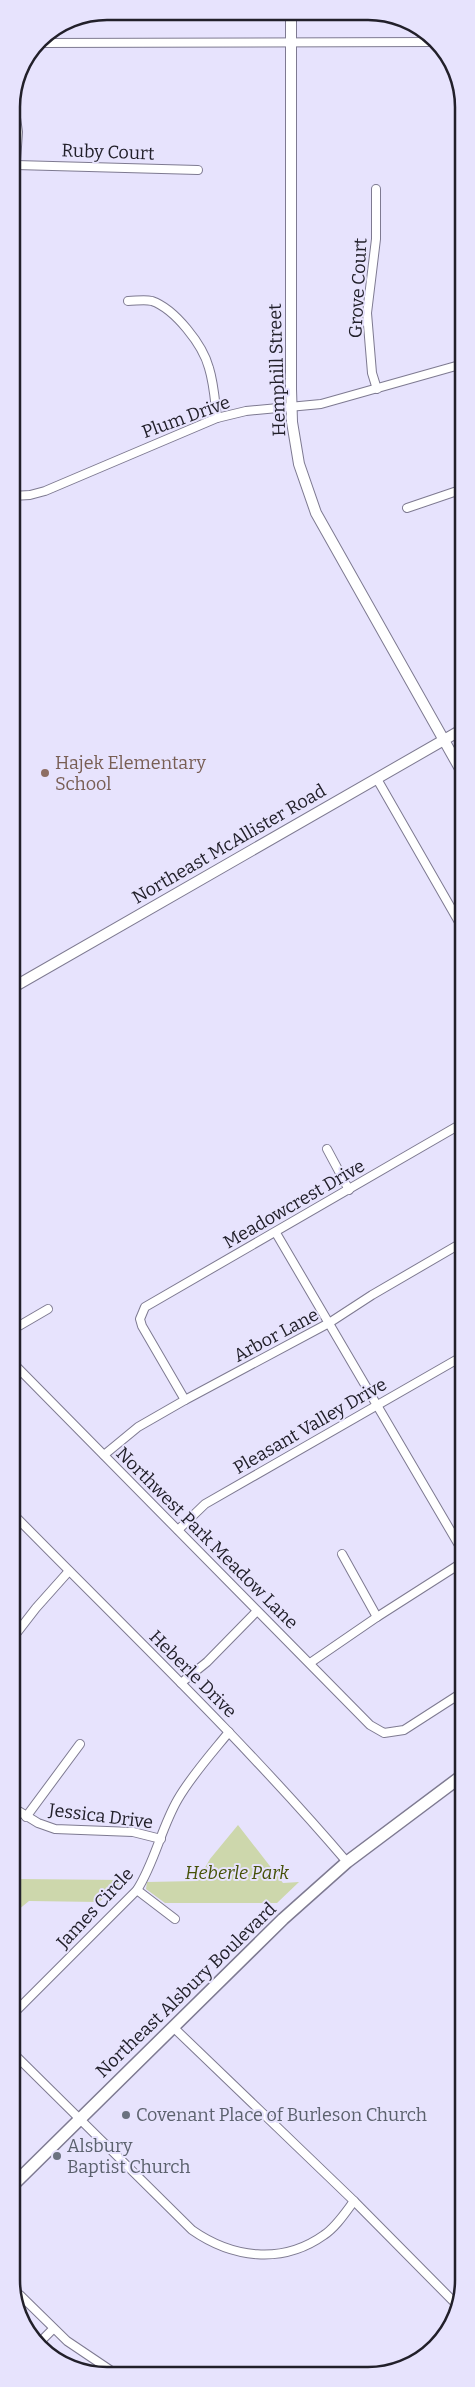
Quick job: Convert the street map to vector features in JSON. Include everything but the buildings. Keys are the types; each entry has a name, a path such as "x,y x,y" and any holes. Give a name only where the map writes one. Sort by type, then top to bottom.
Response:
{"main road":[{"name":"Northeast Alsbury Boulevard","path":"20,2178 283,1919 347,1862 455,1781"}],"street":[{"name":"Hemphill Street","path":"290,20 291,407 299,464 316,513 455,760"},
{"path":"49,43 425,42"},
{"name":"Ruby Court","path":"20,165 198,170"},
{"name":"Grove Court","path":"376,189 376,239 367,313 372,373 377,389"},
{"path":"128,301 142,300 157,304 179,320 202,350 209,366 217,418"},
{"name":"Plum Drive","path":"20,496 44,491 217,418 246,411 321,404 455,366"},
{"path":"407,508 455,492"},
{"name":"Northeast McAllister Road","path":"20,983 455,734"},
{"path":"377,779 455,915"},
{"name":"Meadowcrest Drive","path":"185,1400 142,1326 140,1319 145,1307 276,1233 455,1128"},
{"path":"327,1149 349,1190"},
{"path":"276,1233 455,1538"},
{"name":"Arbor Lane","path":"104,1455 138,1427 329,1323 372,1295 455,1247"},
{"path":"20,1325 48,1309"},
{"name":"Pleasant Valley Drive","path":"178,1530 205,1504 455,1361"},
{"name":"Northwest Park Meadow Lane","path":"20,1370 370,1725 384,1733 404,1730 455,1697"},
{"name":"Heberle Drive","path":"20,1521 229,1732 297,1804 347,1862"},
{"path":"342,1554 377,1616"},
{"path":"310,1664 377,1616 455,1567"},
{"path":"20,1629 69,1572"},
{"path":"181,1683 207,1662 257,1611"},
{"name":"James Circle","path":"20,2007 137,1890 148,1872 177,1800 229,1732"},
{"path":"26,1817 80,1744"},
{"name":"Jessica Drive","path":"20,1813 55,1829 133,1832 161,1839"},
{"path":"137,1890 175,1919"},
{"path":"174,2027 354,2201 452,2300"},
{"path":"20,2060 192,2230 206,2240 234,2251 257,2255 288,2253 302,2249 325,2235 354,2201"},
{"path":"22,2297 67,2341 105,2367"},
{"path":"43,2338 53,2329"}],"green space":[{"name":"Heberle Park","path":"238,1825 283,1883 299,1882 277,1903 165,1903 146,1889 147,1882 197,1881 210,1859"},
{"path":"20,1879 124,1880 99,1902 29,1901 20,1908"}],"place":[{"name":"Hajek Elementary School","path":"45,773"},
{"name":"Covenant Place of Burleson Church","path":"126,2115"},
{"name":"Alsbury Baptist Church","path":"57,2156"}]}
